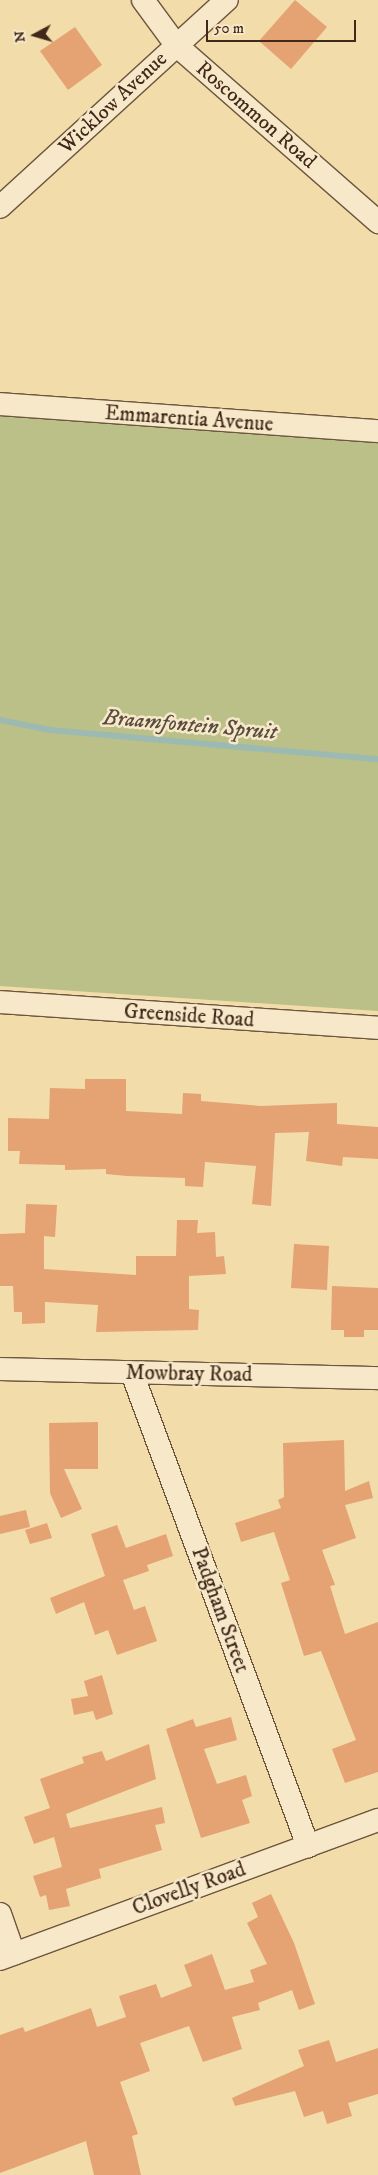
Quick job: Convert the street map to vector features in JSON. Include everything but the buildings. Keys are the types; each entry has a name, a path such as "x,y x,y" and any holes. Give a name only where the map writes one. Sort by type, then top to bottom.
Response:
{"street":[{"name":"Roscommon Road","path":"143,0 176,45 378,222"},
{"name":"Wicklow Avenue","path":"0,207 226,0"},
{"name":"Emmarentia Avenue","path":"0,404 378,431"},
{"name":"Greenside Road","path":"0,1002 378,1028"},
{"name":"Mowbray Road","path":"0,1369 378,1378"},
{"name":"Padgham Street","path":"132,1373 308,1846"},
{"name":"Clovelly Road","path":"7,1956 378,1820"},
{"path":"0,1914 7,1956"}],"green space":[{"path":"0,398 378,427 378,1011 0,986"}],"waterway":[{"name":"Braamfontein Spruit","path":"0,720 50,730 378,759"}]}
